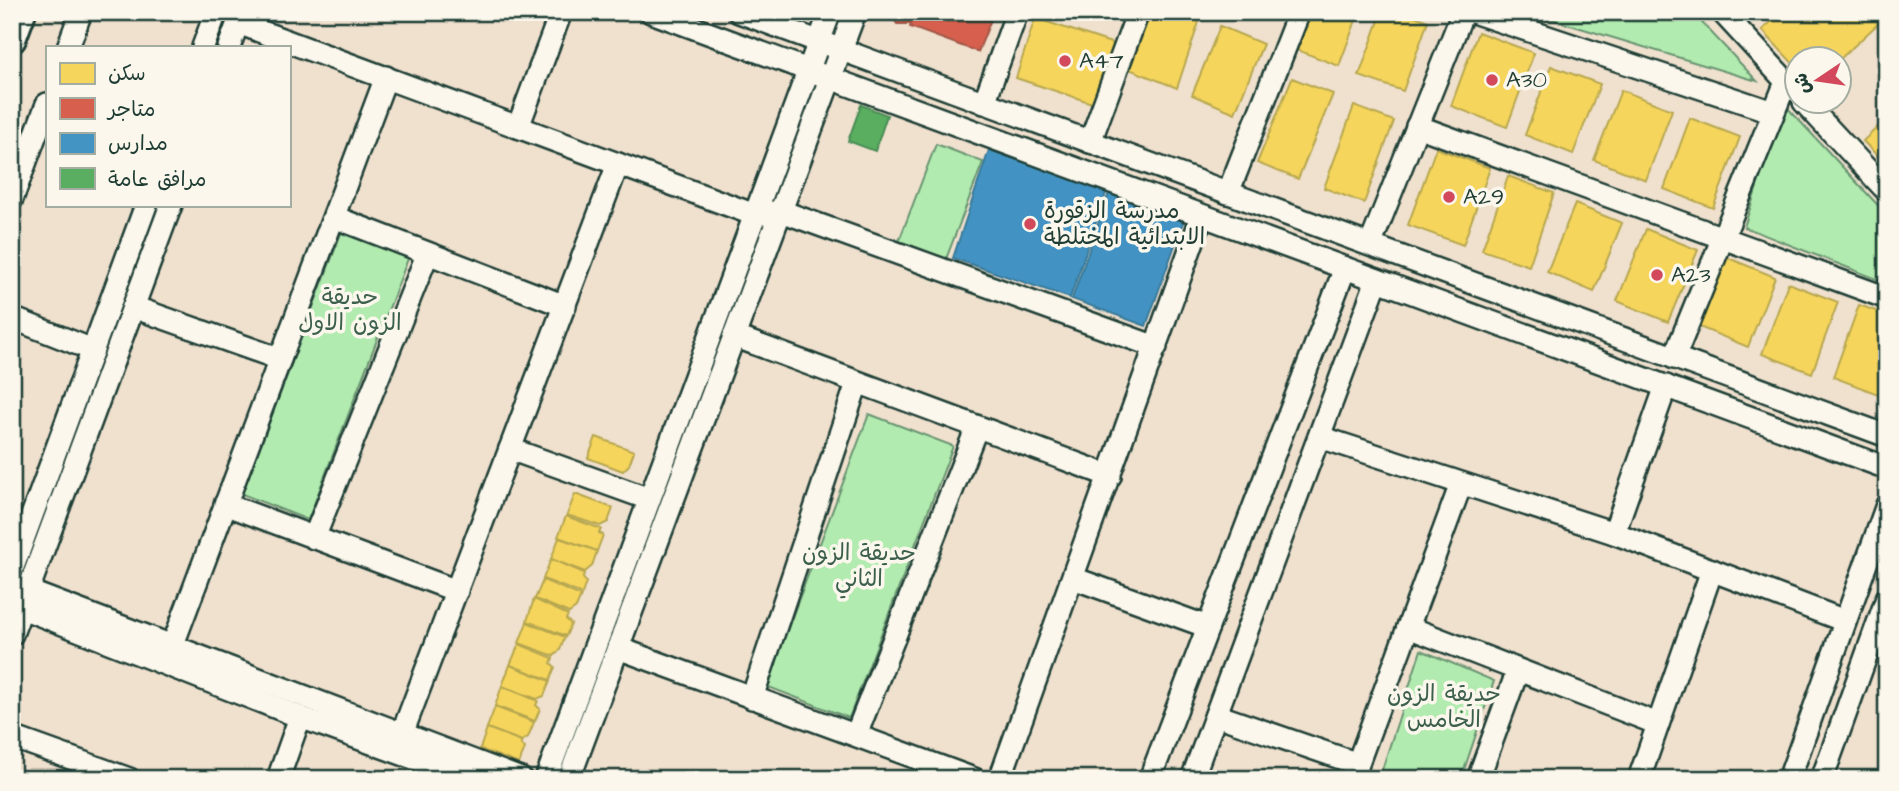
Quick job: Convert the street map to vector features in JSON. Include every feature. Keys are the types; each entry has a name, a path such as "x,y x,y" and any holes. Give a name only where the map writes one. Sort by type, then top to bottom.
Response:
{"main road":[{"path":"12,39 22,12"}],"street":[{"path":"68,46 81,12"},
{"path":"203,46 216,12"},
{"path":"518,127 561,12"},
{"path":"651,12 1887,468"},
{"path":"739,12 1887,436"},
{"path":"546,779 830,12"},
{"path":"569,779 855,12"},
{"path":"984,103 1017,12"},
{"path":"1090,142 1138,12"},
{"path":"1228,193 1299,12"},
{"path":"1371,243 1462,12"},
{"path":"1473,12 1773,112"},
{"path":"1722,12 1784,79"},
{"path":"229,46 240,18 386,77 755,215 781,211 1156,347"},
{"path":"172,647 386,77"},
{"path":"1674,358 1773,112 1784,98"},
{"path":"12,199 46,107"},
{"path":"1817,116 1887,191"},
{"path":"1417,126 1887,298"},
{"path":"402,734 618,164"},
{"path":"12,570 146,206"},
{"path":"12,634 171,206"},
{"path":"1000,779 1202,216"},
{"path":"334,217 565,306"},
{"path":"314,538 427,255"},
{"path":"1150,779 1345,268"},
{"path":"1192,779 1377,280"},
{"path":"133,307 280,359"},
{"path":"12,318 93,350"},
{"path":"734,336 1110,476"},
{"path":"752,698 857,383"},
{"path":"1614,533 1666,386"},
{"path":"856,734 977,427"},
{"path":"1320,437 1614,533 1845,621"},
{"path":"510,449 649,499"},
{"path":"1216,715 1355,771 1461,484"},
{"path":"225,504 457,591"},
{"path":"1789,779 1887,505"},
{"path":"1639,779 1712,570"},
{"path":"1073,578 1208,627"},
{"path":"1822,779 1881,634 1887,598"},
{"path":"25,599 172,647 522,779"},
{"path":"25,599 300,717 471,779"},
{"path":"1408,627 1658,724"},
{"path":"618,648 974,779"},
{"path":"1478,779 1518,670"},
{"path":"278,779 300,717"},
{"path":"12,737 129,779"}],"green space":[{"path":"1527,12 1692,12 1757,81"},
{"path":"1784,104 1784,116 1795,116 1887,215 1887,283 1744,227"},
{"path":"936,144 983,162 946,259 899,241"},
{"name":"حديقة الزون الاول","path":"342,231 409,256 308,520 242,494"},
{"name":"حديقة الزون الثاني","path":"869,414 953,446 849,718 766,686"},
{"name":"حديقة الزون الخامس","path":"1421,650 1494,681 1461,779 1379,779"}],"building: سكن":[{"path":"1151,12 1179,12 1200,19 1177,88 1129,69"},
{"path":"1311,12 1359,12 1339,66 1297,50"},
{"path":"1382,12 1404,12 1428,21 1403,91 1359,76"},
{"path":"1782,12 1872,12 1881,21 1854,46 1784,46 1784,54 1762,30"},
{"name":"A47","path":"1035,18 1114,44 1095,104 1016,78"},
{"path":"1220,26 1263,44 1235,113 1192,95"},
{"name":"A30","path":"1478,32 1534,53 1507,127 1451,106"},
{"path":"1551,66 1600,84 1573,154 1525,135"},
{"path":"1292,78 1333,94 1298,179 1257,163"},
{"path":"1621,90 1672,110 1646,180 1594,160"},
{"path":"1354,106 1394,121 1364,203 1324,188"},
{"path":"1690,118 1740,137 1713,208 1664,189"},
{"path":"1887,118 1887,166 1863,141"},
{"name":"A29","path":"1436,148 1490,168 1463,245 1408,225"},
{"path":"1508,176 1554,193 1529,266 1482,250"},
{"path":"1575,204 1622,223 1594,292 1547,272"},
{"name":"A23","path":"1646,229 1698,250 1668,322 1617,301"},
{"path":"1726,257 1775,277 1748,347 1699,327"},
{"path":"1788,283 1838,302 1812,373 1762,354"},
{"path":"1859,305 1887,315 1887,369 1878,394 1833,377"},
{"path":"596,437 634,451 629,465 623,471 588,458"},
{"path":"575,494 613,508 608,522 600,526 567,515"},
{"path":"566,516 601,529 599,533 603,535 597,551 558,537"},
{"path":"559,538 597,551 592,566 585,572 551,559"},
{"path":"551,559 584,573 586,582 582,594 543,579"},
{"path":"543,580 581,596 576,608 569,613 535,599"},
{"path":"534,599 568,615 566,619 571,624 566,636 527,621"},
{"path":"527,622 565,637 560,650 554,656 519,643"},
{"path":"519,644 553,658 551,663 555,667 550,680 510,665"},
{"path":"510,665 550,681 544,696 537,699 502,686"},
{"path":"502,686 538,701 536,705 540,709 535,721 495,706"},
{"path":"495,707 534,722 528,737 522,741 487,728"},
{"path":"487,728 521,741 525,748 519,764 480,749"}],"building: متاجر":[{"path":"994,12 978,52 910,27 911,24 897,24 890,13"}],"building: مدارس":[{"name":"مدرسة الزقورة الابتدائية المختلطة","path":"989,150 1107,190 1070,298 953,258"},
{"path":"1110,190 1185,217 1146,326 1072,299"}],"building: مرافق عامة":[{"path":"861,105 887,115 875,151 848,141"}],"place":[{"name":"A47","path":"1065,61"},
{"name":"A30","path":"1492,80"},
{"name":"A29","path":"1449,197"},
{"name":"مدرسة الزقورة الابتدائية المختلطة","path":"1030,224"},
{"name":"A23","path":"1657,275"}]}
